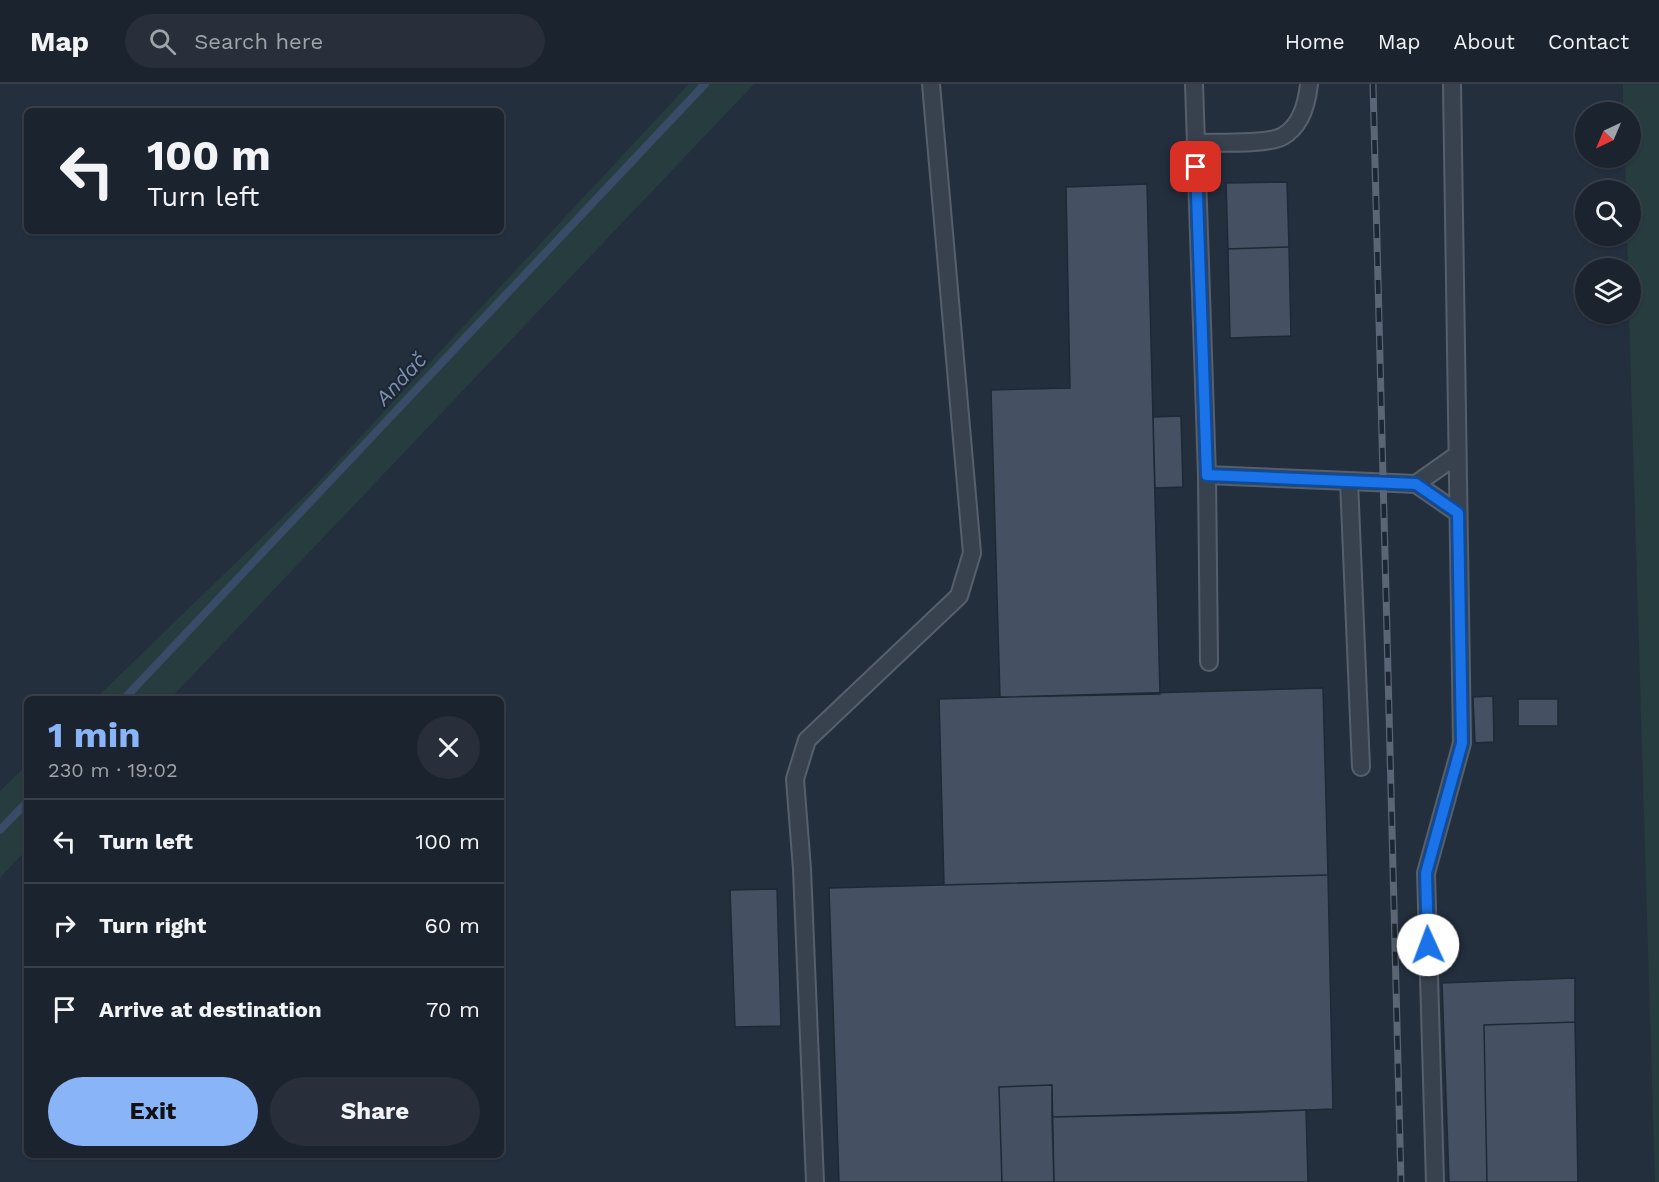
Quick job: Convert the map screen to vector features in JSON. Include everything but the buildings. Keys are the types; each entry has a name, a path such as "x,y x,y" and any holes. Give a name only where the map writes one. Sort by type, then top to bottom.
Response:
{"lane":[{"path":"815,1182 802,881 795,779 807,740 959,596 972,553 932,84"},
{"path":"1194,84 1207,475 1209,662"},
{"path":"1195,143 1270,140 1283,136 1298,121 1307,101 1309,84"},
{"path":"1435,1182 1426,873 1462,743 1452,84"},
{"path":"1416,484 1457,455"},
{"path":"1207,475 1416,484 1458,513"},
{"path":"1349,481 1361,767"}],"green space":[{"path":"689,84 754,84 173,696 98,696 314,487"},
{"path":"1623,84 1659,84 1659,1182 1655,1182 1629,324 1641,324 1641,258 1628,258 1627,246 1641,246 1641,180 1626,180 1625,168 1641,168 1641,102 1623,102"},
{"path":"24,768 24,852 0,878 0,791"}],"waterway":[{"name":"Andač","path":"127,696 705,84"},
{"name":"Andač","path":"0,830 24,805"}],"railway":[{"path":"1373,84 1401,1182"}],"route":[{"path":"1196,167 1207,475 1416,484 1458,513 1462,743 1426,873 1428,945"}]}
